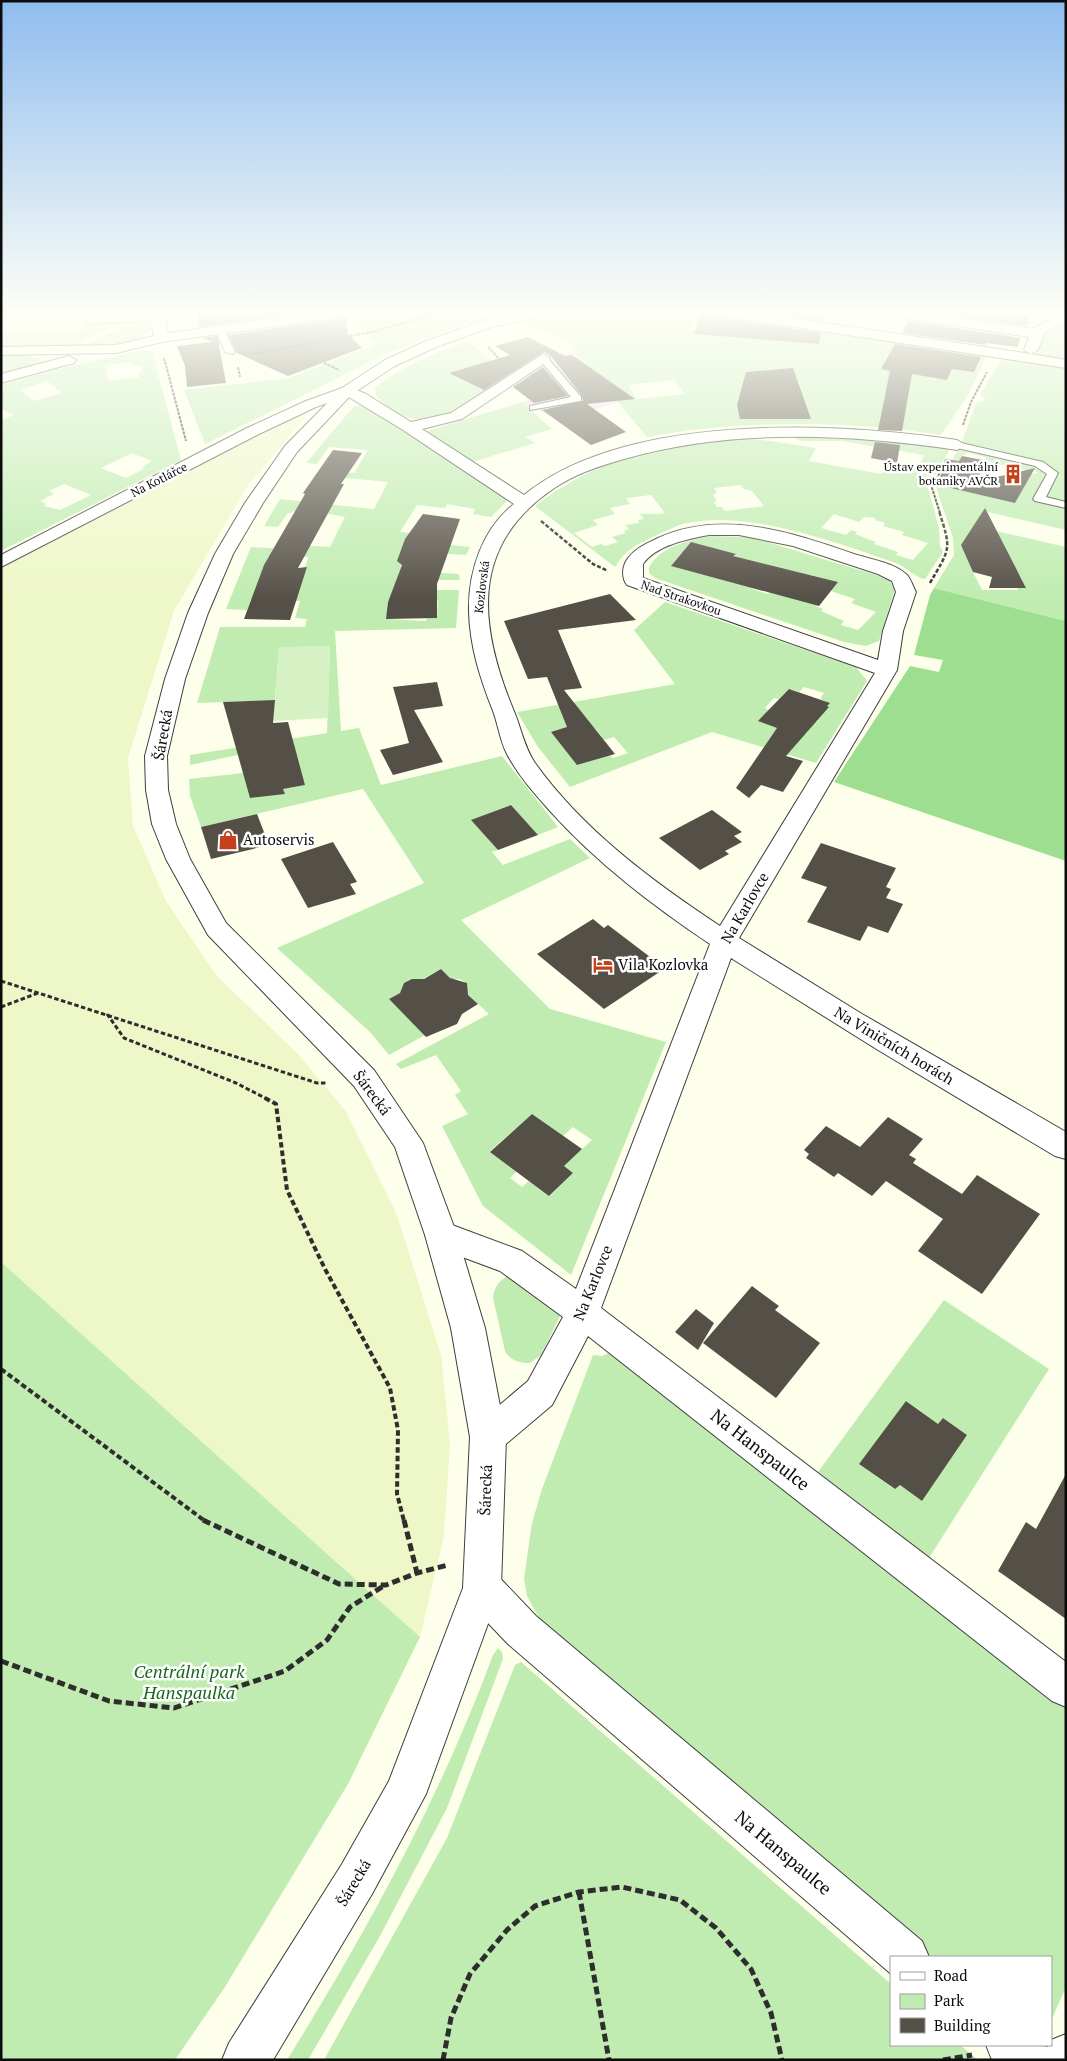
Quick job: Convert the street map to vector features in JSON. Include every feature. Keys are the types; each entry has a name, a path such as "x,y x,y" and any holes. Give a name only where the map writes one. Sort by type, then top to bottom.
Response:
{"street":[{"name":"Na Kotlářce","path":"1,562 305,407"},
{"name":"Šárecká","path":"246,2060 357,1879 405,1794 468,1576 488,1437 468,1328 441,1235 408,1143 364,1078 217,929 178,859 164,824 157,790 156,756 175,680 198,613 224,554 254,503 291,449 323,407"},
{"path":"379,407 523,502"},
{"path":"410,427 456,416 470,407"},
{"name":"Kozlovská","path":"724,941 693,922 643,885 583,831 555,803 515,747 510,727 483,658 478,600 481,574 488,551 523,502 555,481 605,458 639,447 690,438 853,433 957,445"},
{"name":"Nad Strakovkou","path":"887,670 634,582 632,567 637,556 660,543 686,533 717,528 743,530 761,532 885,570 900,578 906,592"},
{"name":"Na Karlovce","path":"488,1437 540,1393 583,1313 724,941 887,670 893,630 906,592"},
{"name":"Na Viničních horách","path":"724,941 870,1033 1066,1147"},
{"name":"Na Hanspaulce","path":"441,1235 511,1261 583,1313 1066,1687"},
{"name":"Na Hanspaulce","path":"468,1576 522,1630 905,1956"},
{"path":"994,2050 1028,2060"}],"lane":[{"path":"534,408 538,407"},
{"path":"957,445 1039,464 1053,473 1039,499 1066,505"}],"path":[{"path":"177,407 190,456 195,462"},
{"path":"964,422 971,407"},
{"path":"906,592 930,583 948,552 948,539 932,488 957,445"},
{"path":"540,520 593,564"},
{"path":"1,981 317,1083 334,1083 364,1078"},
{"path":"1,1007 38,993"},
{"path":"107,1014 124,1038 236,1082 276,1104 287,1190 326,1269 390,1388 398,1430 397,1494 417,1573"},
{"path":"1,1369 207,1523 339,1584 386,1585"},
{"path":"1,1661 109,1701 174,1708 285,1671 327,1640 350,1608 386,1585 417,1573 468,1576"},
{"path":"443,2060 451,2018 470,1974 507,1930 535,1906 579,1892 622,1887 680,1900 716,1928 751,1969 771,2013 781,2060"},
{"path":"579,1892 609,2060"},
{"path":"943,2060 994,2050"}],"shaded area":[{"path":"528,407 602,407 582,413 532,411"}],"green space":[{"path":"1,407 167,407 181,460 1,551 1,420 14,415 1,409","holes":["132,453 152,461 142,467 145,468 126,478 101,468","64,484 91,495 60,510 44,506 46,504 40,501 54,494 49,491"]},
{"path":"191,407 279,407 205,444"},
{"path":"353,407 368,407 508,500 491,517 473,514 475,509 447,504 445,508 417,505 400,532 418,534 414,541 470,547 466,555 448,554 448,552 402,563 400,570 459,574 460,580 437,580 437,590 459,590 456,628 335,631 341,731 359,728 381,785 502,756 558,827 538,835 511,805 472,820 498,850 492,852 503,865 570,839 590,858 461,920 550,1009 666,1042 571,1275 483,1206 442,1126 468,1114 455,1095 461,1091 436,1055 401,1069 396,1064 489,1014 466,993 466,983 460,979 451,979 441,969 421,980 404,983 403,991 389,999 425,1035 389,1055 370,1032 277,948 424,883 363,789 201,827 190,796 189,779 243,773 285,793 283,789 305,785 297,755 283,757 271,748 190,765 190,755 327,733 330,646 279,648 275,700 197,703 220,627 305,627 307,619 295,618 300,601 251,599 247,610 226,609 251,547 292,549 294,545 330,547 345,517 302,509 287,514 278,527 264,526 280,499 374,509 388,482 315,475 321,469 354,473 368,450 329,447 317,464 306,463","holes":["269,556 308,557 305,567 285,579 259,578","436,599 438,601 437,618 427,618 426,621 387,619 388,600","532,1114 563,1136 573,1127 592,1140 564,1166 573,1173 550,1196 529,1181 522,1187 510,1178 517,1171 490,1151"]},
{"path":"389,407 461,407 440,416 425,419 411,419"},
{"path":"505,407 528,407 552,429 525,437 535,443 472,462 427,431"},
{"path":"622,407 960,407 941,435 868,427 794,424 719,427 647,437"},
{"path":"975,407 1066,407 1066,530 984,511 974,526 1066,547 1066,621 934,588 954,555 953,538 936,487 961,445","holes":["967,453 986,457 985,460 987,462 1025,470 1033,469 1038,473 1031,474 1020,494 999,490 1003,481 988,478 990,474 956,467 962,456","973,572 1021,577 1026,588 1017,588 1018,590 982,590"]},
{"path":"299,415 307,415 246,488 174,611 128,758 133,826 166,901 216,975 298,1054 345,1110 397,1215 441,1355 450,1444 444,1536 420,1637 1,1262 1,565"},
{"path":"788,436 847,436 943,446 949,451 928,487 939,528 940,546 943,552 925,579 918,577 896,563 847,546 793,531 738,521 712,520 688,523 675,527 631,549 615,567 535,506 582,476 608,464 661,448 689,443 754,439 816,448 809,461 882,474 889,461 919,467 924,455 841,441 801,441","holes":["740,485 744,489 752,491 764,506 725,511 722,507 717,507 714,502 717,501 713,495 717,493 714,488","651,495 665,513 640,514 644,519 638,520 639,523 625,525 629,529 623,531 626,533 612,537 618,542 605,546 601,544 592,547 574,533 598,525 593,520 615,514 610,508 630,504 626,498","834,514 859,522 864,517 876,518 875,520 885,523 883,526 904,532 902,535 928,543 913,560 896,555 898,552 874,544 876,542 855,534 857,532 851,530 846,535 821,528"]},
{"path":"709,536 750,537 889,580 895,589 879,641 866,646 844,642 655,578 649,573 649,567 654,560 668,549 684,542","holes":["687,547 735,554 733,556 807,579 811,575 837,582 831,591 855,599 851,603 876,612 858,630 841,625 844,621 821,611 823,609 816,606 824,598 773,589 768,594 752,589 754,586 672,565"]},
{"path":"934,588 1066,621 1066,861 834,782 910,666 939,672 943,660 914,655 930,595"},
{"path":"665,602 856,667 867,681 816,763 712,732 570,787 538,747 517,712 675,684 634,630","holes":["804,687 824,693 820,699 829,703 827,706 829,708 818,716 818,721 813,723 806,734 803,733 799,736 759,721 769,710 765,708 774,698 779,699 789,689 799,692","570,727 576,733 595,728 604,740 614,737 628,753 613,758 610,755 578,765 551,732"]},
{"path":"330,646 328,718 273,721 279,647"},
{"name":"Centrální park Hanspaulka","path":"1,1262 420,1637 348,1784 225,1987 175,2060 1,2060"},
{"path":"510,1276 559,1312 560,1316 541,1355 530,1363 516,1361 505,1351 493,1298 498,1284"},
{"path":"944,1300 1049,1369 929,1558 818,1472","holes":["907,1401 938,1424 943,1418 967,1435 922,1501 900,1485 894,1489 859,1464"]},
{"path":"611,1352 1066,1706 1066,1987 1052,2019 1052,1956 931,1956 537,1624 539,1618 527,1596 524,1579 532,1523 542,1489 593,1355 602,1356"},
{"path":"498,1648 502,1652 503,1659 447,1808 380,1936 308,2060 287,2060 317,2011 400,1863 450,1760 493,1655"},
{"path":"521,1662 890,1983 890,2046 961,2046 978,2060 324,2060 447,1838 515,1665"}],"building":[{"path":"555,407 591,407 626,432 591,445 542,410"},
{"path":"737,407 807,407 811,419 740,419"},
{"path":"883,407 906,407 902,431 878,430"},
{"path":"875,442 900,445 897,463 871,458"},
{"path":"333,450 362,453 341,484 344,484 298,568 307,567 290,620 244,619 264,565 305,494 303,493"},
{"path":"962,456 988,461 975,482 1035,468 1015,503 938,485 945,459 959,461"},
{"path":"985,508 1026,588 989,588 992,577 973,572 961,545"},
{"path":"423,514 460,519 437,584 437,618 386,619 388,602 402,565 397,561 405,539"},
{"path":"691,542 736,554 733,556 838,582 819,606 671,566"},
{"path":"610,594 636,620 558,630 582,688 564,690 615,754 577,765 551,732 567,727 547,677 528,679 504,621"},
{"path":"437,682 443,706 414,710 443,762 393,775 380,750 409,743 393,687"},
{"path":"789,689 830,703 827,706 829,707 786,756 803,761 783,792 761,785 749,798 736,788 777,728 758,721"},
{"path":"275,700 273,723 288,722 305,785 283,789 285,794 250,798 223,702"},
{"path":"511,805 538,835 498,850 471,820"},
{"path":"712,810 742,832 734,836 742,842 725,851 729,854 700,870 659,838"},
{"path":"257,814 269,845 211,859 201,827"},
{"path":"333,842 357,882 350,884 356,894 308,908 281,859"},
{"path":"821,843 896,868 886,887 891,889 886,898 903,904 888,933 868,926 860,941 807,922 827,887 801,878"},
{"name":"Vila Kozlovka","path":"593,919 604,928 608,925 658,963 654,966 661,971 604,1009 537,954"},
{"path":"441,969 450,978 467,983 468,995 478,1004 462,1014 457,1024 426,1037 389,999 400,993 404,983 412,979 424,979"},
{"path":"532,1114 582,1149 564,1166 573,1173 549,1196 490,1152"},
{"path":"888,1117 923,1139 909,1155 916,1159 913,1163 962,1194 977,1175 1040,1214 982,1294 918,1251 943,1219 886,1181 872,1196 838,1173 834,1177 806,1158 809,1154 804,1150 826,1126 860,1147"},
{"path":"752,1286 779,1306 775,1310 820,1343 776,1398 703,1343"},
{"path":"696,1309 714,1323 698,1350 675,1332"},
{"path":"906,1401 938,1424 943,1418 967,1435 922,1501 900,1485 895,1489 859,1464"},
{"path":"1066,1474 1066,1619 998,1571 1026,1522 1036,1529"}],"place":[{"name":"Ústav experimentální botaniky AVČR","path":"1013,474"},
{"name":"Autoservis","path":"228,840"},
{"name":"Vila Kozlovka","path":"603,965"}]}
